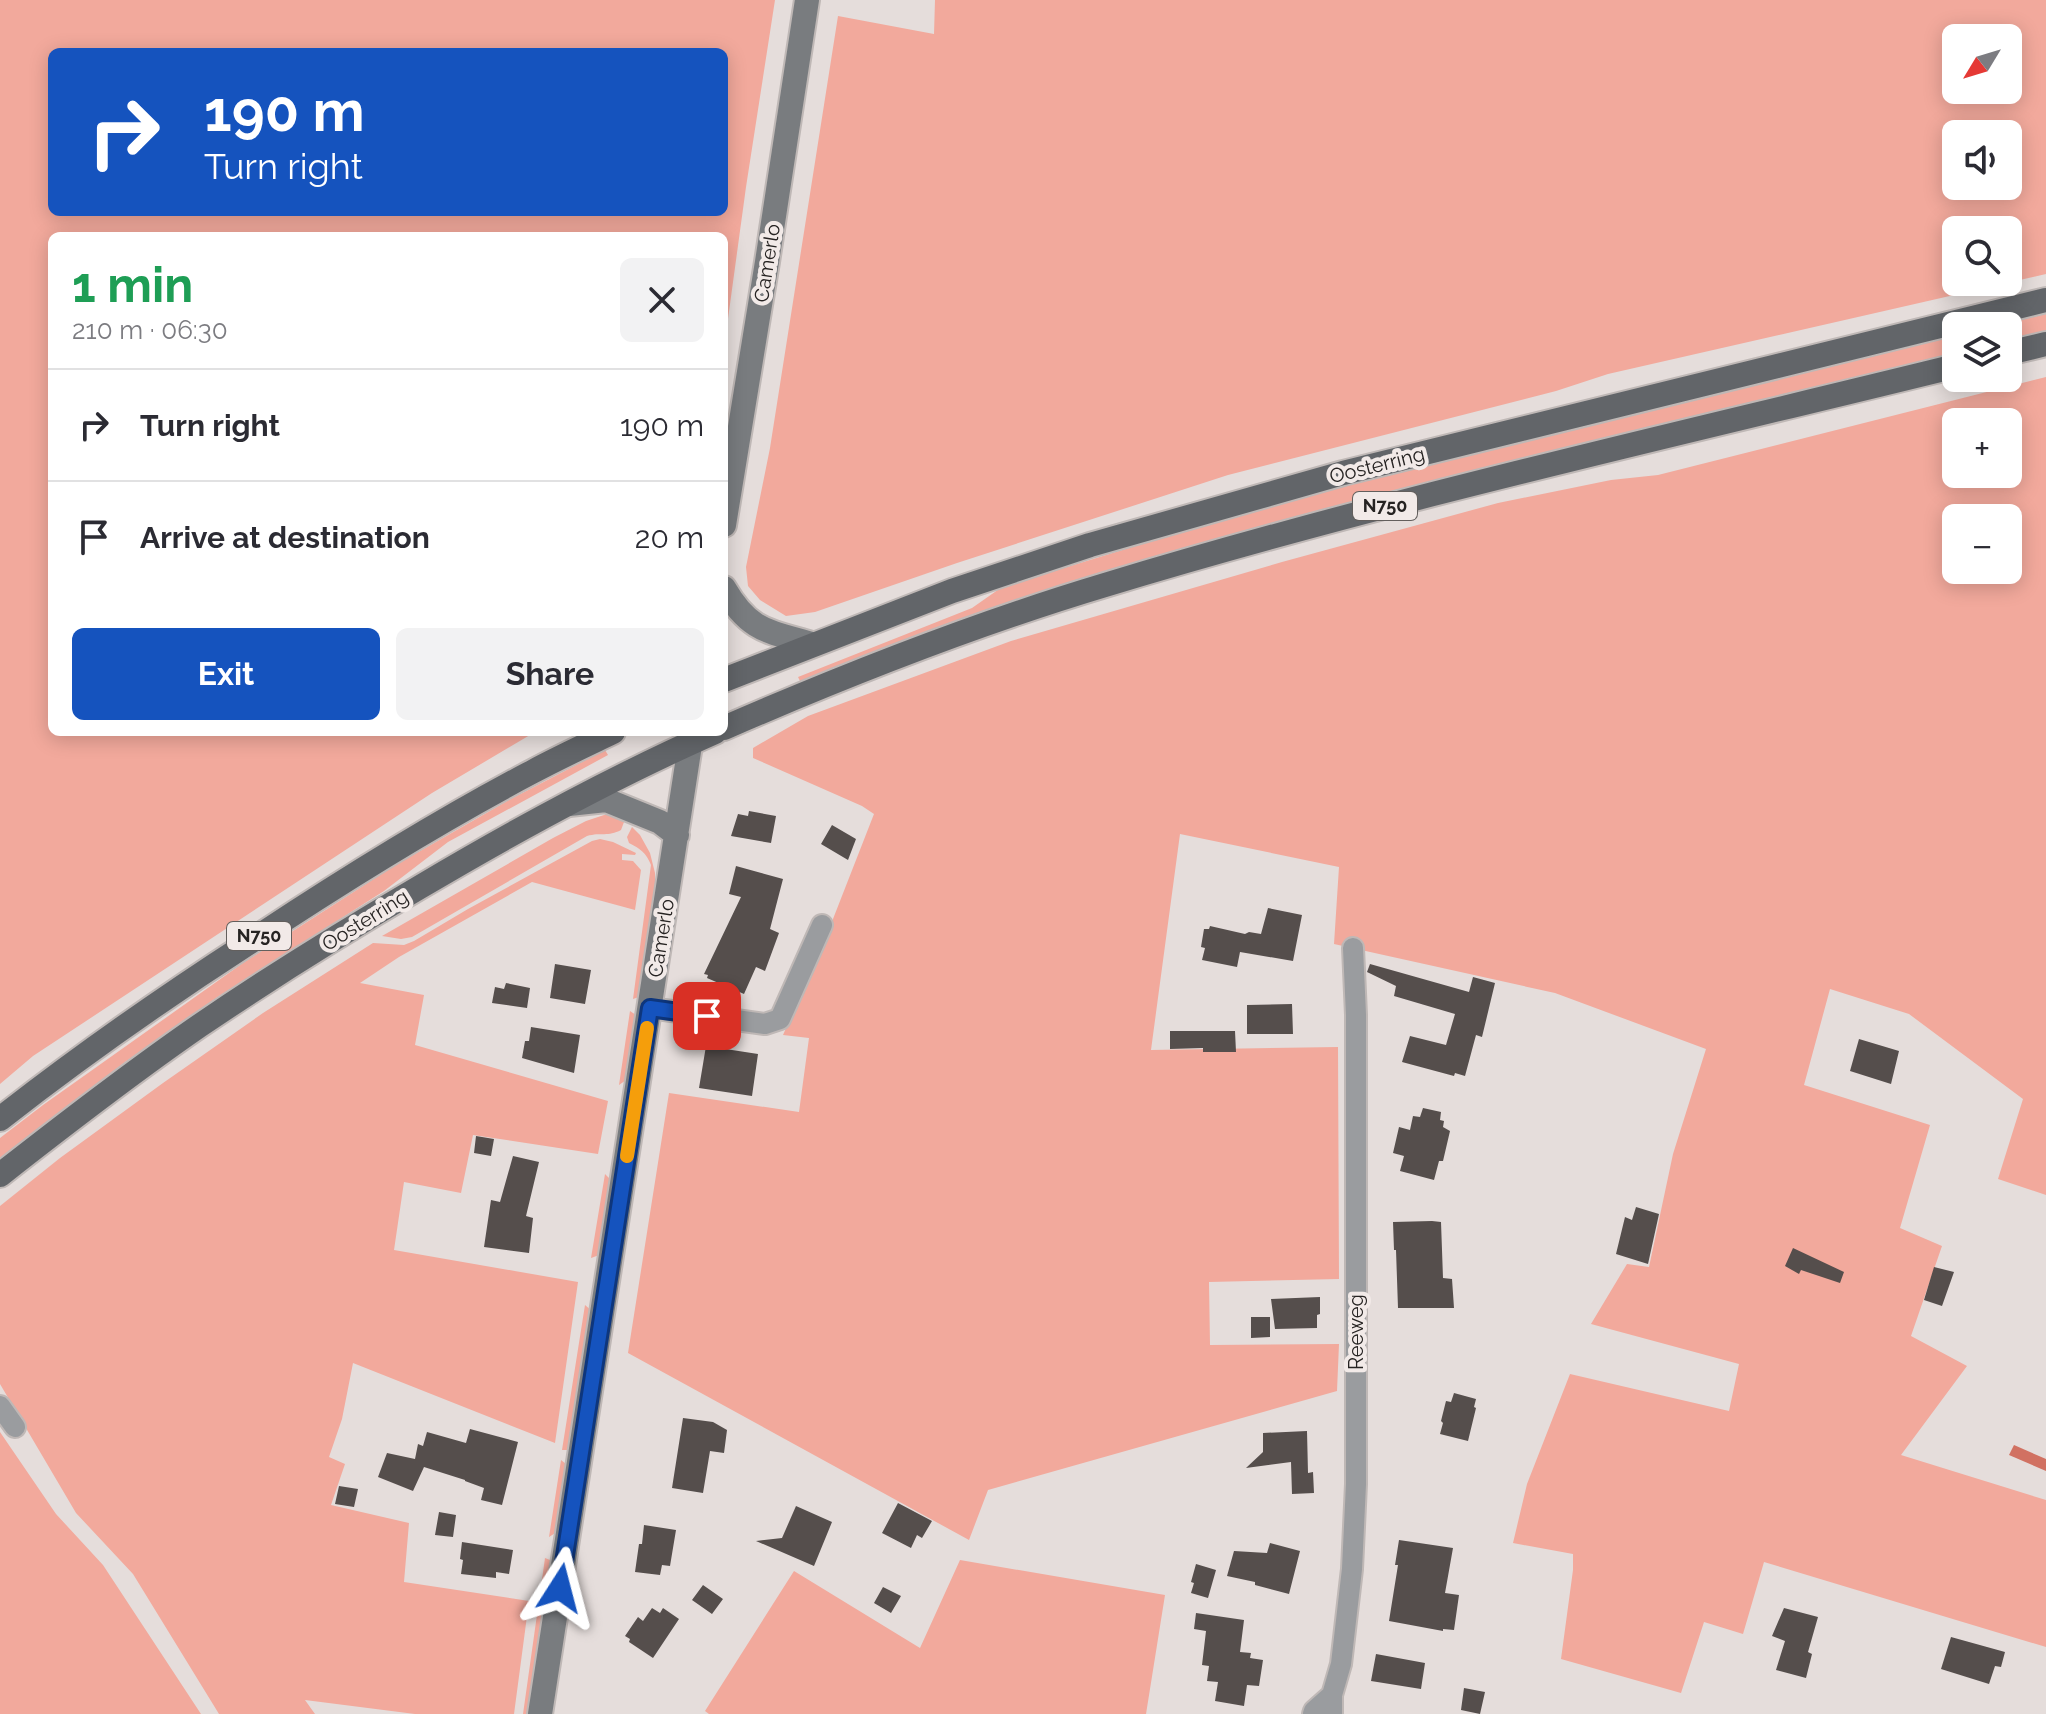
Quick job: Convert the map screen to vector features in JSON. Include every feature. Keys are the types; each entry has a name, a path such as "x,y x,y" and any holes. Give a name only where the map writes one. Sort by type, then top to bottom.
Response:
{"main road":[{"name":"Camerlo","path":"728,501 807,0"},
{"name":"Oosterring","path":"728,678 952,591 1090,545 1343,473 2046,300"},
{"path":"2022,350 2046,344"},
{"name":"Oosterring","path":"728,726 825,685 1104,585 1388,506 1942,369"},
{"path":"728,594 740,613 752,624 812,644"},
{"name":"N750","path":"0,1119 181,987 326,892 531,772 605,736"},
{"name":"Camerlo","path":"540,1714 691,737"},
{"name":"Oosterring","path":"0,1175 200,1026 363,921 510,833 691,737"},
{"path":"565,804 606,800 660,822 677,835"}],"street":[{"path":"650,1008 765,1024 780,1019 822,925"},
{"name":"Reeweg","path":"1332,1705 1341,1664 1352,1569 1356,1484 1356,1030 1353,948"},
{"path":"0,1406 15,1427"},
{"path":"1313,1714 1332,1705"}],"shaded area":[{"path":"0,0 775,0 728,319 728,232 48,232 48,736 528,736 432,793 33,1056 0,1084"},
{"path":"935,0 2046,0 2046,274 2022,279 2022,216 1942,216 1942,296 1950,296 1608,374 1556,391 1228,475 815,612 786,616 760,600 748,586 746,567 770,448 838,16 934,34"},
{"path":"2046,314 2046,331 2022,337 2022,320"},
{"path":"1942,338 1942,356 1480,468 1244,531 1010,602 801,683 798,677 972,608 1002,587 1262,507 1372,477"},
{"path":"2046,377 2046,1195 1998,1179 2023,1099 1909,1014 1830,989 1804,1085 1930,1125 1900,1228 1942,1246 1911,1336 1967,1366 1901,1455 2046,1500 2046,1647 1764,1562 1743,1634 1704,1622 1681,1693 1561,1659 1573,1554 1513,1543 1527,1484 1570,1374 1729,1411 1739,1364 1591,1324 1627,1264 1649,1267 1673,1154 1706,1049 1555,993 1334,944 1339,867 1180,834 1151,1050 1338,1047 1339,1279 1209,1282 1210,1345 1339,1344 1337,1391 988,1490 969,1540 628,1353 669,1093 799,1112 809,1038 783,1035 824,942 874,814 753,758 753,748 808,716 1011,641 1498,503 1611,480 1658,475 1987,392 2022,392 2022,383"},
{"path":"605,750 608,755 448,842 384,891 219,996 125,1062 0,1159 0,1138 243,963 394,866 509,800"},
{"path":"607,814 624,822 621,830 587,836 412,937 382,936 553,838"},
{"path":"632,827 650,853 655,873 639,997 633,999 651,865 643,852 629,843 627,837"},
{"path":"600,839 636,853 622,854 622,860 633,861 641,870 635,910 532,882 399,957 360,983 424,995 415,1045 608,1101 598,1154 473,1135 461,1193 404,1182 394,1250 578,1282 555,1443 353,1363 342,1419 329,1457 345,1464 331,1505 409,1523 404,1582 529,1601 514,1714 415,1714 305,1700 315,1714 219,1714 133,1574 76,1513 0,1384 0,1206 163,1083 263,1013 373,943 404,945 414,941"},
{"path":"630,1011 639,1017 629,1078 619,1085"},
{"path":"605,1174 614,1183 602,1254 591,1258"},
{"path":"585,1305 592,1311 573,1446 562,1450"},
{"path":"0,1432 56,1514 103,1565 201,1714 0,1714"},
{"path":"2014,1445 2046,1459 2046,1471 2009,1455"},
{"path":"561,1460 570,1470 560,1530 549,1537"},
{"path":"545,1558 555,1569 531,1714 523,1714"},
{"path":"960,1560 1165,1595 1146,1714 709,1714 705,1711 794,1571 920,1648"}],"building":[{"path":"749,811 776,816 771,843 731,836 738,814 748,816"},
{"path":"832,825 856,839 848,860 821,844"},
{"path":"736,866 783,879 770,929 779,933 765,971 756,967 744,994 704,974 741,897 729,894"},
{"path":"1268,908 1302,915 1293,961 1240,952 1237,967 1202,960 1204,929 1210,926 1245,934 1261,934"},
{"path":"555,964 591,970 585,1004 550,998"},
{"path":"1370,964 1469,992 1473,977 1495,983 1482,1037 1476,1035 1465,1076 1402,1062 1410,1036 1446,1045 1455,1014 1394,996 1396,986 1367,972"},
{"path":"506,983 530,988 527,1008 492,1003 495,987 504,989"},
{"path":"1292,1004 1293,1034 1247,1034 1247,1005"},
{"path":"531,1027 580,1035 574,1073 522,1058"},
{"path":"1170,1031 1235,1031 1236,1052 1203,1052 1203,1048 1170,1049"},
{"path":"1859,1039 1899,1051 1891,1084 1850,1071"},
{"path":"706,1046 758,1054 752,1096 699,1088"},
{"path":"1423,1108 1441,1112 1443,1127 1450,1131 1443,1161 1439,1161 1434,1180 1400,1171 1404,1156 1393,1153 1399,1127 1410,1130 1413,1116 1420,1117"},
{"path":"476,1136 494,1139 491,1156 474,1153"},
{"path":"513,1156 539,1162 526,1216 533,1218 529,1253 484,1247 491,1200 500,1202"},
{"path":"1636,1207 1659,1214 1648,1264 1616,1254 1625,1217 1632,1220"},
{"path":"1393,1222 1441,1222 1443,1278 1452,1279 1454,1308 1398,1308"},
{"path":"1793,1248 1844,1272 1840,1283 1801,1270 1799,1274 1785,1266"},
{"path":"1934,1267 1954,1272 1942,1306 1924,1300"},
{"path":"1320,1297 1317,1328 1275,1329 1271,1299"},
{"path":"1251,1317 1270,1317 1270,1337 1251,1338"},
{"path":"1454,1393 1476,1399 1468,1441 1440,1434 1446,1401 1451,1402"},
{"path":"683,1418 713,1422 727,1430 724,1453 710,1451 703,1493 672,1488"},
{"path":"470,1429 518,1442 502,1505 481,1500 484,1488 424,1467 413,1491 378,1477 387,1453 415,1459 418,1444 423,1446 427,1432 466,1443"},
{"path":"1307,1431 1308,1473 1313,1472 1314,1493 1292,1494 1291,1462 1246,1468 1263,1452 1263,1433"},
{"path":"339,1486 358,1489 354,1507 335,1504"},
{"path":"898,1503 932,1521 922,1538 917,1535 911,1548 882,1533"},
{"path":"796,1506 832,1522 814,1566 756,1541 782,1538"},
{"path":"439,1512 456,1515 453,1537 435,1535"},
{"path":"644,1525 676,1530 670,1566 662,1565 660,1575 635,1572"},
{"path":"1399,1540 1453,1548 1445,1593 1459,1595 1454,1630 1443,1631 1389,1621"},
{"path":"462,1542 513,1550 509,1574 496,1572 496,1578 461,1574"},
{"path":"1270,1543 1300,1551 1289,1594 1227,1576 1234,1551 1267,1553"},
{"path":"1196,1564 1216,1570 1208,1598 1191,1593"},
{"path":"703,1585 723,1599 712,1614 692,1600"},
{"path":"883,1587 901,1596 891,1613 874,1603"},
{"path":"652,1608 660,1613 663,1608 679,1619 653,1658 625,1636 638,1617 643,1621"},
{"path":"1784,1608 1818,1617 1808,1652 1812,1654 1806,1678 1776,1670 1785,1641 1772,1636"},
{"path":"1196,1613 1244,1620 1240,1652 1251,1653 1250,1658 1263,1660 1259,1686 1247,1685 1244,1706 1215,1701 1218,1682 1207,1681 1209,1666 1202,1665 1206,1631 1194,1629"},
{"path":"1951,1637 2005,1652 2001,1667 1995,1666 1989,1684 1941,1669"},
{"path":"1376,1654 1425,1663 1421,1689 1371,1681"},
{"path":"1464,1688 1485,1692 1480,1714 1461,1710"}],"slow traffic":[{"path":"627,1156 647,1028"}],"route":[{"path":"560,1588 650,1008 707,1016"}]}
